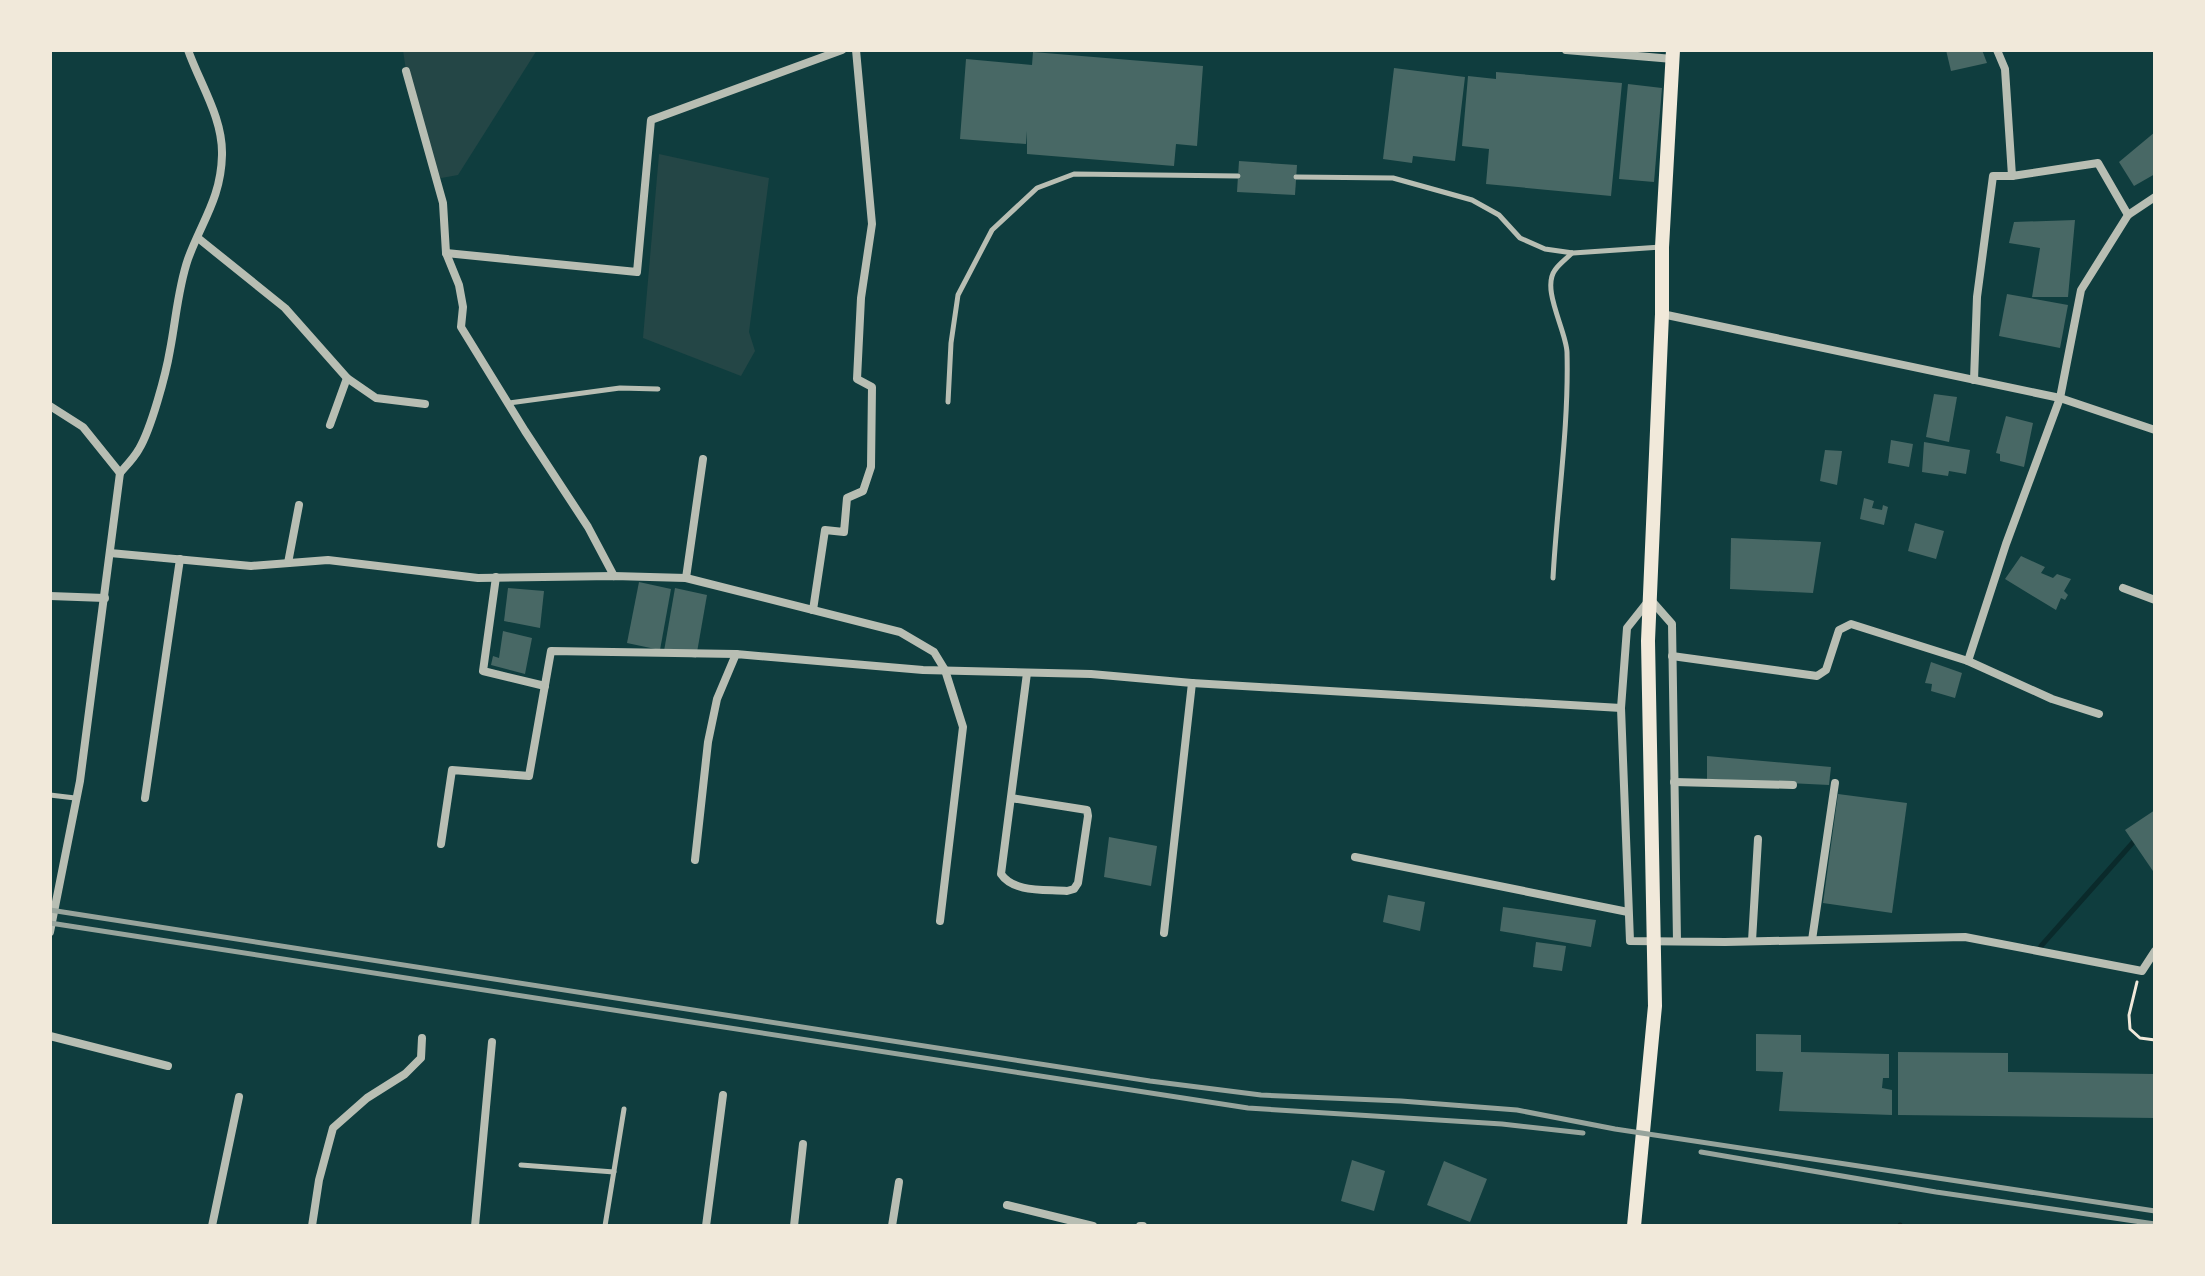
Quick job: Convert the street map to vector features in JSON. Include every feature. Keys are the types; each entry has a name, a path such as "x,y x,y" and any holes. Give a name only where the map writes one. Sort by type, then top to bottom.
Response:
{"main road":[{"path":"1634,1226 1655,1006 1648,641 1662,247 1673,54"}],"street":[{"path":"50,932 80,781 120,473 139,450 150,423 170,350 183,278 189,257 212,208 222,153 214,112 188,50"},
{"path":"446,253 637,272 651,120 842,50"},
{"path":"813,610 825,530 844,532 847,498 863,491 871,467 872,387 857,379 861,298 872,224 856,50"},
{"path":"1566,50 1673,54"},
{"path":"1997,50 2005,69 2012,176"},
{"path":"406,71 443,203 446,253 459,285 463,307 461,327 588,527 614,576"},
{"path":"1974,380 1977,297 1993,176 2098,163 2128,215"},
{"path":"1968,661 2006,544 2060,398 2081,290 2128,215 2155,197"},
{"path":"198,238 285,308 347,378 376,398 425,404"},
{"path":"1662,314 2060,398 2155,430"},
{"path":"330,425 347,378"},
{"path":"50,406 83,427 120,473"},
{"path":"686,578 703,459"},
{"path":"288,563 299,505"},
{"path":"110,553 251,566 328,560 478,578 686,578 900,632 934,652 945,670 963,727 940,921"},
{"path":"145,798 180,559"},
{"path":"496,577 483,671 545,686"},
{"path":"2123,588 2155,600"},
{"path":"50,596 105,598"},
{"path":"1677,941 1672,624 1650,599 1627,628 1621,708 1630,941 1677,941 1752,941 1965,937 2142,971 2155,951"},
{"path":"1672,656 1817,676 1826,670 1839,630 1851,624 1968,661 2052,699 2099,714"},
{"path":"441,844 452,770 529,776 551,651 736,654 945,670 1091,674 1192,683 1621,708"},
{"path":"695,860 708,742 717,699 736,654"},
{"path":"1011,798 1087,810 1078,883 1074,889 1014,887 1001,874 1027,673"},
{"path":"1164,933 1192,683"},
{"path":"1674,782 1793,785"},
{"path":"1812,940 1835,783"},
{"path":"1752,941 1758,839"},
{"path":"1355,857 1628,912"},
{"path":"50,1036 168,1066"},
{"path":"312,1226 319,1180 333,1128 367,1098 405,1074 421,1058 422,1038"},
{"path":"475,1226 492,1042"},
{"path":"706,1226 723,1095"},
{"path":"212,1226 239,1097"},
{"path":"794,1226 803,1144"},
{"path":"892,1226 899,1182"},
{"path":"1007,1205 1093,1226"}],"lane":[{"path":"948,402 951,343 958,295 992,230 1037,188 1074,174 1238,176"},
{"path":"1296,177 1393,178 1472,200 1499,215 1520,238 1545,249 1573,253 1662,247"},
{"path":"1553,578 1565,437 1567,350 1550,284 1553,272 1573,253"},
{"path":"508,403 620,388 658,389"},
{"path":"50,795 75,798"},
{"path":"605,1226 624,1109"},
{"path":"521,1165 614,1172"}],"path":[{"path":"2142,971 2133,991 2130,1029 2140,1038 2155,1040"}],"shaded area":[{"path":"403,50 537,50 458,175 436,179"},
{"path":"659,154 769,178 749,332 755,351 741,376 643,338"}],"building":[{"path":"1946,50 1982,50 1987,63 1951,71"},
{"path":"1033,52 1203,66 1197,146 1176,144 1174,166 1027,154 1027,131 1026,144 960,139 966,59 1032,65"},
{"path":"1394,68 1465,77 1455,161 1413,156 1412,163 1383,159"},
{"path":"1496,72 1622,83 1611,196 1486,184 1489,149 1462,146 1468,76 1496,79"},
{"path":"1628,84 1662,88 1654,182 1619,179"},
{"path":"2155,132 2155,174 2134,186 2119,162"},
{"path":"1239,161 1297,165 1295,195 1237,192"},
{"path":"2075,220 2068,297 2032,297 2040,248 2009,243 2014,222"},
{"path":"2007,294 2068,305 2060,348 1999,336"},
{"path":"1934,394 1957,397 1949,442 1926,437"},
{"path":"2006,416 2033,423 2024,467 2000,461 2000,454 1996,453"},
{"path":"1891,440 1913,444 1909,467 1888,463"},
{"path":"1924,442 1970,450 1966,474 1949,471 1948,476 1922,472"},
{"path":"1825,450 1842,451 1837,485 1820,481"},
{"path":"1864,498 1874,501 1872,508 1882,510 1883,505 1888,507 1884,525 1860,519"},
{"path":"1915,523 1944,531 1936,559 1908,551"},
{"path":"1731,538 1821,542 1813,593 1730,589"},
{"path":"2021,556 2045,567 2041,573 2053,578 2057,574 2071,579 2064,591 2068,595 2065,600 2061,598 2056,610 2005,579"},
{"path":"639,582 671,589 660,650 627,643"},
{"path":"508,588 544,591 540,628 504,621"},
{"path":"675,588 707,595 696,658 664,651"},
{"path":"503,631 532,638 525,674 491,665 493,656 499,658"},
{"path":"1931,662 1962,673 1955,698 1931,691 1932,684 1925,683"},
{"path":"1707,756 1831,767 1829,785 1707,779"},
{"path":"1838,794 1907,803 1892,913 1823,903"},
{"path":"2155,810 2155,874 2125,830"},
{"path":"1109,837 1157,846 1151,886 1104,877"},
{"path":"1388,895 1425,902 1420,931 1383,922"},
{"path":"1503,907 1596,920 1591,947 1500,931"},
{"path":"1536,942 1566,946 1562,971 1533,967"},
{"path":"1756,1034 1801,1035 1801,1052 1889,1054 1889,1078 1883,1078 1882,1088 1892,1090 1892,1115 1779,1111 1783,1072 1756,1071"},
{"path":"1898,1052 2008,1053 2008,1072 2155,1074 2155,1118 1898,1115"},
{"path":"1352,1160 1385,1171 1374,1211 1341,1201"},
{"path":"1444,1161 1487,1179 1470,1222 1427,1205"}],"waterway":[{"path":"2041,946 2136,839"}],"railway":[{"path":"50,910 1150,1081 1261,1095 1517,1110 1615,1129 2155,1211"},
{"path":"50,923 1248,1108 1502,1124 1583,1133"},
{"path":"1701,1152 1936,1192 2155,1224"}]}
